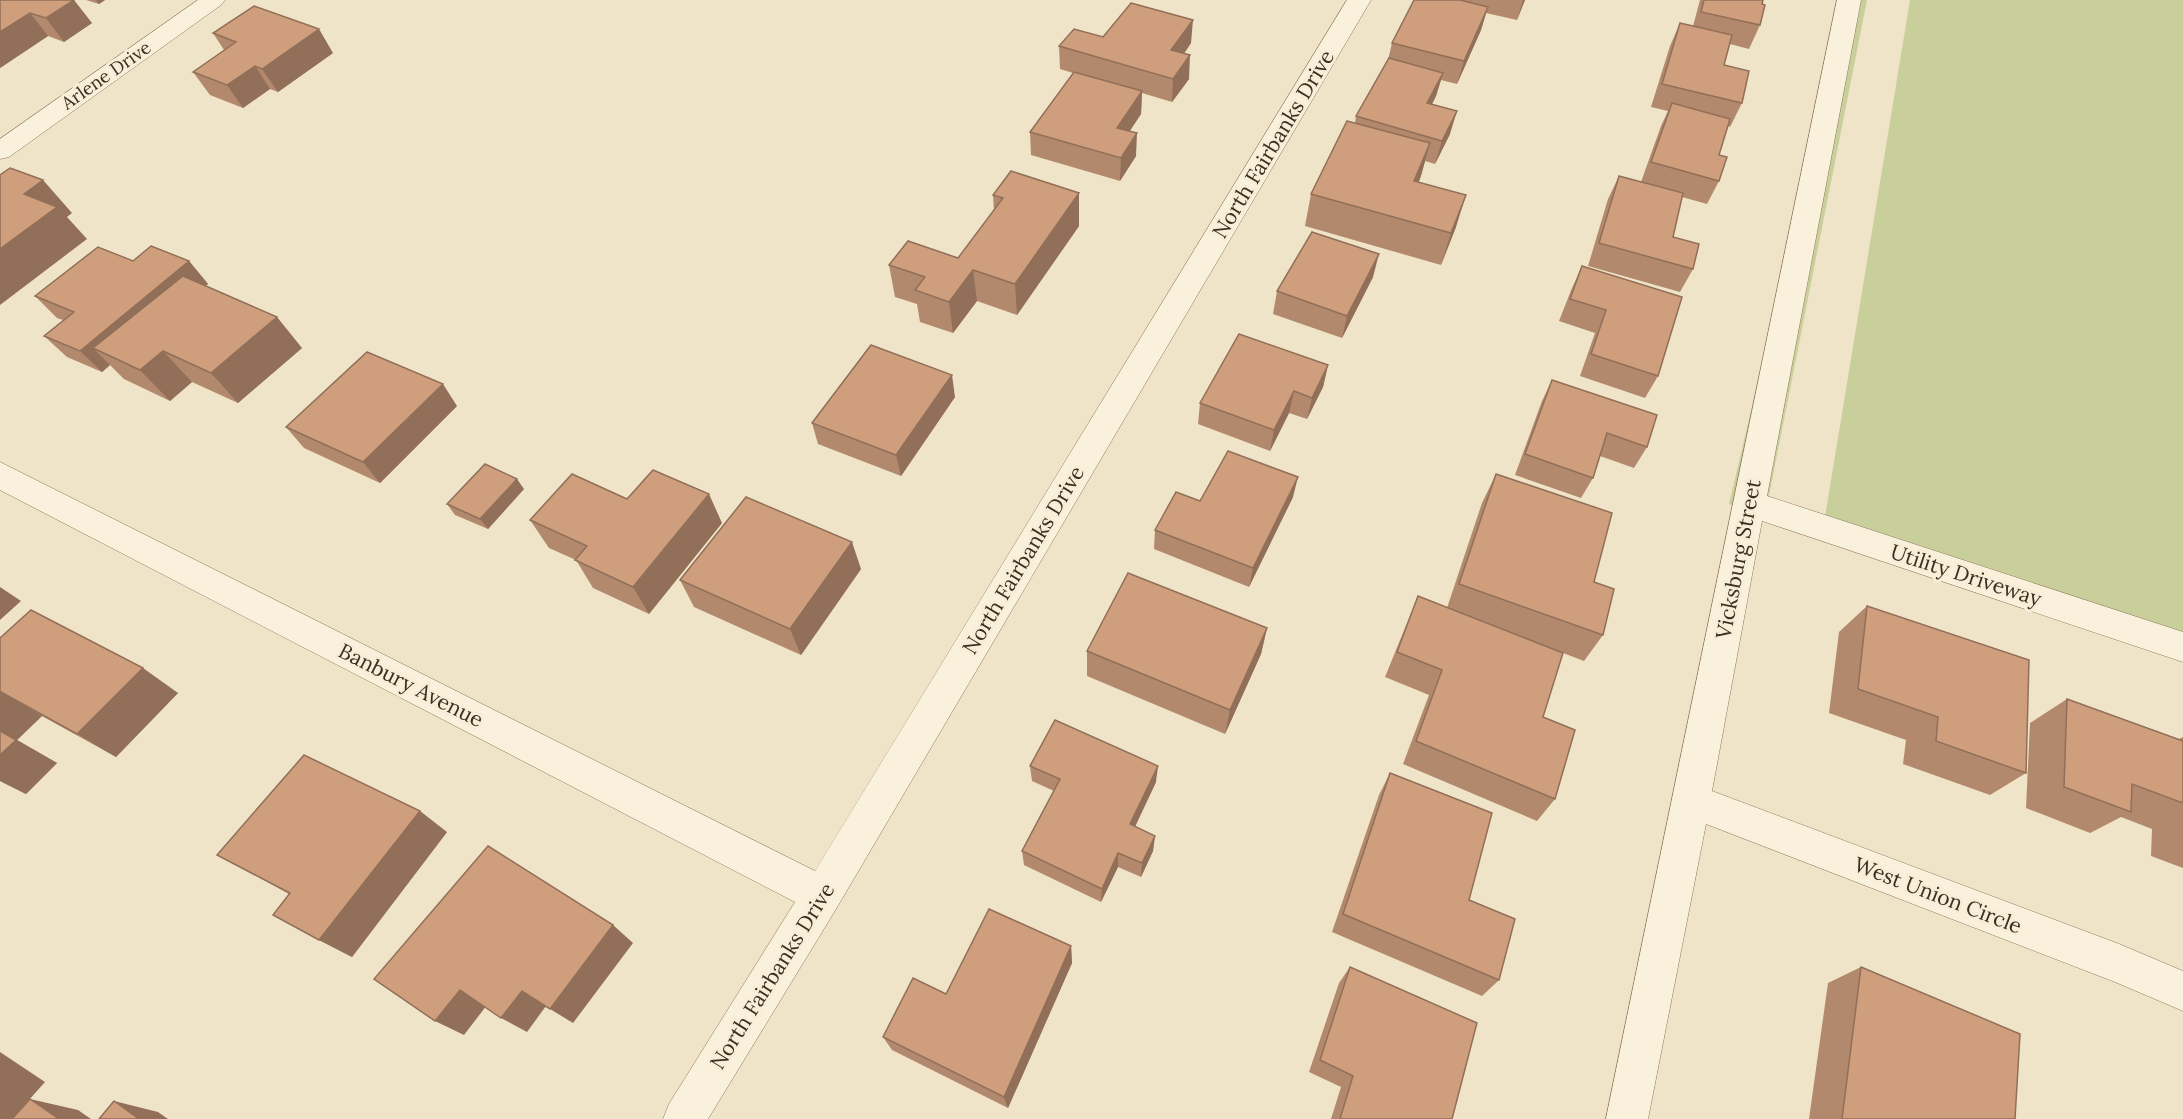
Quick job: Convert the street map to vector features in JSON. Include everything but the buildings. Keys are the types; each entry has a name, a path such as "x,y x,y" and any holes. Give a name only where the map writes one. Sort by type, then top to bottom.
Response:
{"street":[{"name":"Arlene Drive","path":"0,151 213,0"},
{"name":"North Fairbanks Drive","path":"684,1119 822,895 1359,0"},
{"name":"Vicksburg Street","path":"1627,1119 1850,0"},
{"name":"Banbury Avenue","path":"0,475 822,895"},
{"name":"Utility Driveway","path":"1748,503 2183,647"},
{"name":"West Union Circle","path":"1692,801 2119,964 2183,992"}],"green space":[{"path":"1848,0 1867,0 1765,516 1729,504"},
{"path":"1910,0 2183,0 2183,653 1822,535"}]}
